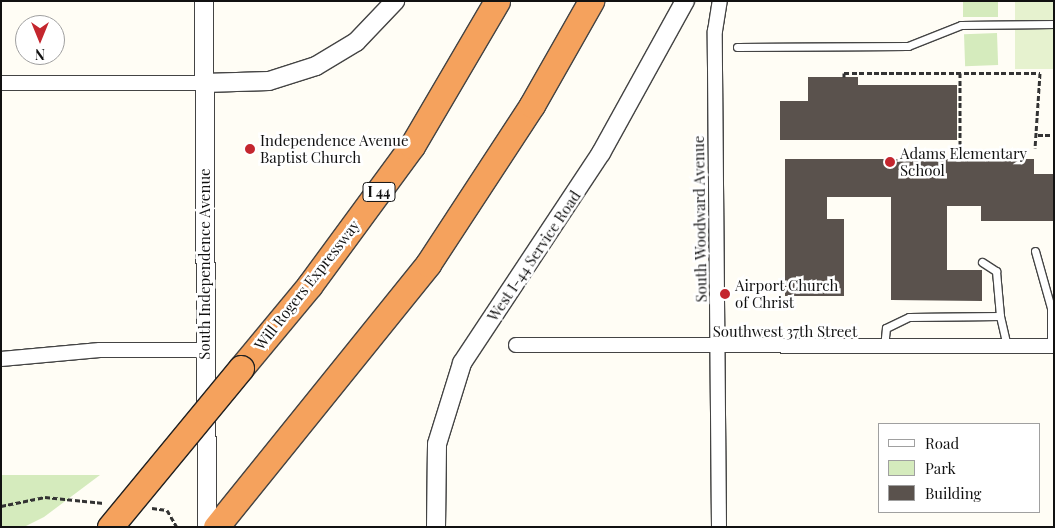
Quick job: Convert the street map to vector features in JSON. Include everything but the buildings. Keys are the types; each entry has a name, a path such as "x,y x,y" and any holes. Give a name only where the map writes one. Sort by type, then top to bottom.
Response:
{"highway":[{"name":"Will Rogers Expressway","path":"110,515 241,368 309,286 412,146 497,1"},
{"path":"216,527 428,264 532,106 591,1"}],"street":[{"name":"South Independence Avenue","path":"204,1 207,527"},
{"path":"1,83 204,83 269,81 316,66 356,42 395,1"},
{"name":"West I-44 Service Road","path":"436,527 437,444 462,362 602,153 685,1"},
{"name":"South Woodward Avenue","path":"719,527 715,31 720,1"},
{"name":"Southwest 37th Street","path":"516,345 718,348 1052,346"},
{"path":"1,358 100,350 205,350"}],"lane":[{"path":"737,47 908,46 961,25 1054,24"},
{"path":"1034,251 1051,308 1052,346"},
{"path":"982,262 996,271 1000,316 1007,346"},
{"path":"884,347 886,328 899,318 1000,316"}],"path":[{"path":"844,77 844,73 1040,73 1036,148"},
{"path":"960,73 960,158"},
{"path":"1038,135 1054,135"},
{"path":"1,506 45,497 110,515"},
{"path":"148,508 167,510 178,527"}],"green space":[{"path":"963,1 998,1 998,17 963,17"},
{"path":"1015,1 1054,1 1054,69 1015,69"},
{"path":"997,33 998,65 965,66 964,34"},
{"path":"1,475 100,475 44,517 24,527 1,527"}],"place":[{"name":"Independence Avenue Baptist Church","path":"250,149"},
{"name":"Adams Elementary School","path":"890,162"},
{"name":"Airport Church of Christ","path":"725,294"}]}
